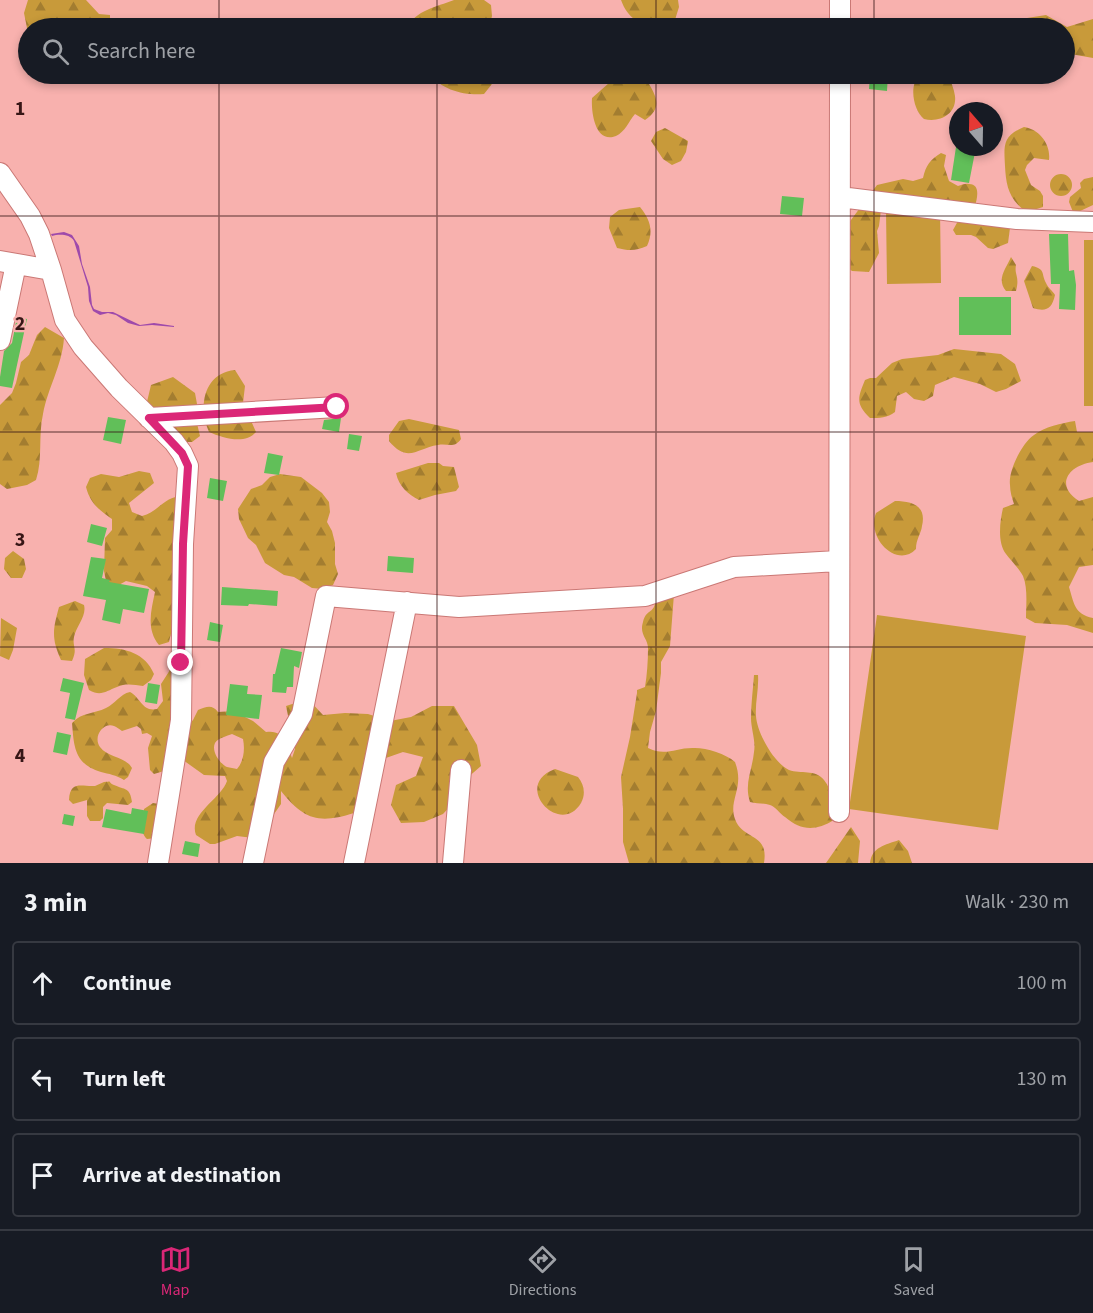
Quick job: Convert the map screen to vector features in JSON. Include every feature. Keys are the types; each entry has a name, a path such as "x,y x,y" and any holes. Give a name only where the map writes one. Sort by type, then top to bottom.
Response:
{"street":[{"path":"840,0 840,18"},
{"path":"839,812 840,84"},
{"path":"0,173 30,216 51,270 65,320 83,346 119,388 182,453 188,466 183,544 181,720 158,863"},
{"path":"840,196 1017,219 1093,222"},
{"path":"0,340 8,263 51,270"},
{"path":"149,418 337,407"},
{"path":"253,863 274,762 302,714 326,596 459,607 645,596 734,567 838,561"},
{"path":"354,863 407,602"},
{"path":"453,863 461,770"}],"green space":[{"path":"28,0 86,0 99,14 110,15 110,18 25,18 24,13"},
{"path":"454,0 484,0 491,5 492,16 492,18 415,18 434,7"},
{"path":"621,0 678,0 679,7 676,18 633,18"},
{"path":"1046,15 1051,18 1027,18"},
{"path":"1093,19 1093,58 1075,55 1075,25"},
{"path":"441,84 492,84 484,94 462,93"},
{"path":"608,84 649,84 656,99 656,108 645,120 635,114 622,132 609,137 603,135 596,125 592,111 592,98"},
{"path":"914,84 952,84 955,102 949,102 949,113 946,116 930,120 920,115 914,96"},
{"path":"1024,127 1035,131 1043,138 1049,154 1049,160 1034,158 1025,170 1031,185 1043,196 1043,207 1027,212 1012,197 1006,180 1005,159 1008,138"},
{"path":"665,128 688,141 681,161 672,165 663,159 651,141 656,132"},
{"path":"941,153 946,155 944,166 949,181 958,186 973,185 977,189 975,206 881,210 877,231 879,253 869,272 852,271 847,267 848,224 877,185 903,179 913,181 923,178 929,163"},
{"path":"1061,174 1069,177 1072,185 1069,193 1061,196 1053,193 1050,185 1053,177"},
{"path":"1093,177 1093,205 1073,212 1069,202 1070,197 1081,188 1080,183 1084,179"},
{"path":"640,207 650,225 647,246 632,250 617,248 609,228 610,217 619,210"},
{"path":"886,210 940,210 941,283 887,284"},
{"path":"958,221 1010,228 1008,243 993,249 988,248 971,235 956,235 953,230"},
{"path":"1084,240 1093,240 1093,406 1084,406"},
{"path":"1011,257 1016,265 1017,286 1016,291 1006,291 1002,278"},
{"path":"1032,266 1041,270 1047,285 1055,295 1052,304 1042,310 1033,308 1024,281"},
{"path":"45,327 64,338 61,358 43,414 38,472 36,480 27,485 7,489 0,484 0,405 12,393 21,362 29,355 37,335"},
{"path":"954,349 1001,354 1015,364 1021,381 996,392 980,384 954,377 935,385 933,396 924,401 914,399 906,392 897,396 895,412 886,417 870,418 862,409 859,400 865,380 876,378 892,363 902,359 938,355"},
{"path":"235,370 245,386 243,403 247,421 252,423 256,432 240,439 227,438 209,432 204,413 206,393 210,385 224,373"},
{"path":"173,377 195,393 197,404 195,415 200,436 192,442 182,442 146,406 151,385"},
{"path":"409,419 459,430 461,439 453,445 438,445 413,453 402,452 389,441 389,435 399,421"},
{"path":"1075,421 1077,432 1093,432 1093,462 1071,471 1066,482 1071,495 1079,501 1093,497 1093,565 1079,567 1069,587 1078,611 1093,618 1093,633 1067,625 1035,623 1026,618 1025,581 1003,549 1000,538 1003,508 1014,504 1010,479 1021,451 1029,439 1038,432"},
{"path":"428,463 454,467 459,487 456,491 419,500 404,490 396,473"},
{"path":"139,471 150,473 154,483 129,503 132,512 142,516 169,499 181,496 174,621 169,642 159,645 151,626 155,592 147,586 126,581 108,591 104,571 105,538 112,530 112,519 96,506 86,487 90,478 101,474 119,477"},
{"path":"280,474 301,477 322,493 329,502 330,512 327,522 335,543 335,564 338,574 333,585 323,589 312,588 294,577 284,575 265,563 256,545 248,538 239,519 238,509 251,489 262,485 270,477"},
{"path":"895,501 912,503 922,513 922,526 916,549 908,554 892,553 879,541 875,532 876,513"},
{"path":"13,551 24,559 26,569 22,578 11,578 4,569 5,558"},
{"path":"655,594 674,594 670,646 661,662 656,711 648,748 666,752 700,748 722,754 735,762 738,771 738,786 733,806 735,819 744,831 763,846 764,863 629,863 623,842 621,777 637,690 645,687 648,648 642,626 645,617 655,605"},
{"path":"75,601 84,605 85,609 74,637 75,653 72,661 61,660 54,639 57,615 59,607"},
{"path":"877,615 1026,636 998,830 849,809"},
{"path":"1,618 17,628 9,660 0,656"},
{"path":"104,648 120,649 140,657 154,674 151,680 143,686 124,685 100,693 89,690 84,675 85,659"},
{"path":"176,668 175,700 171,710 164,771 154,774 150,770 148,748 152,736 147,733 142,734 141,729 137,726 122,731 110,725 102,729 98,735 98,743 103,751 125,761 132,768 124,780 92,769 80,759 75,747 72,723 76,719 106,708 130,692 145,707 157,709 163,701 161,684 170,670"},
{"path":"754,675 758,675 756,716 763,739 783,766 789,770 816,774 824,780 831,794 834,820 827,824 815,828 803,827 791,822 772,806 750,802 748,783 754,748 751,718"},
{"path":"308,699 323,715 368,714 390,721 411,717 432,706 454,706 477,745 481,766 466,779 457,799 443,814 424,822 401,823 391,805 396,785 416,776 423,757 403,752 383,759 354,813 322,819 313,817 297,808 281,791 281,804 272,817 267,832 253,838 237,836 210,844 196,835 195,827 201,813 224,788 227,781 225,776 204,775 183,760 182,733 198,710 209,707 218,712 233,711 253,721 266,732 281,735 287,743 292,758 295,749 286,706","holes":["232,734 243,739 243,755 237,769 224,765 215,753 215,743 220,738"]},
{"path":"555,769 578,777 584,789 581,803 572,812 562,815 552,812 538,796 538,786 543,776"},
{"path":"109,781 126,790 132,802 128,805 107,803 103,807 103,818 100,821 90,821 87,816 87,800 73,804 69,800 70,794 74,787 95,786"},
{"path":"153,803 159,804 157,838 147,839 142,829 144,809"},
{"path":"851,827 860,841 858,863 826,863"},
{"path":"899,840 908,851 912,863 870,863 876,850"}],"shaded area":[{"path":"64,232 72,235 79,246 94,309 113,312 140,325 154,323 174,327 139,326 128,323 116,315 108,313 100,315 93,311 74,241 67,236 52,236 51,234"}],"building":[{"path":"869,84 887,84 887,91 869,89"},
{"path":"955,156 974,156 969,183 951,180"},
{"path":"782,196 804,198 802,216 780,214"},
{"path":"1049,234 1068,234 1069,271 1074,270 1076,285 1075,310 1059,309 1060,284 1051,284"},
{"path":"959,297 1011,297 1011,335 959,335"},
{"path":"17,317 27,319 12,388 0,386 0,377 4,351 12,343"},
{"path":"108,417 126,420 121,444 103,440"},
{"path":"341,418 339,432 322,429 324,420"},
{"path":"349,434 362,436 359,451 347,449"},
{"path":"268,453 283,456 279,475 264,473"},
{"path":"210,478 227,481 223,501 207,498"},
{"path":"91,524 107,528 102,546 87,542"},
{"path":"388,556 414,558 413,573 387,571"},
{"path":"91,557 106,559 102,578 110,580 109,582 149,589 144,613 123,609 120,624 102,620 106,600 83,596"},
{"path":"222,587 278,591 277,606 221,605"},
{"path":"210,622 223,625 220,642 207,640"},
{"path":"281,648 302,652 299,668 294,666 293,687 287,687 286,693 272,692 273,674 275,674"},
{"path":"63,678 84,683 75,720 65,718 70,693 60,691"},
{"path":"148,683 160,685 157,704 145,702"},
{"path":"230,684 248,686 247,694 262,695 259,719 226,715"},
{"path":"57,732 71,735 67,755 53,752"},
{"path":"132,808 148,811 144,834 102,827 106,809 131,814"},
{"path":"64,814 75,816 73,826 62,824"},
{"path":"185,841 200,844 198,857 182,854"}],"route":[{"path":"181,663 183,544 188,466 174,442 149,418 337,407"}]}
